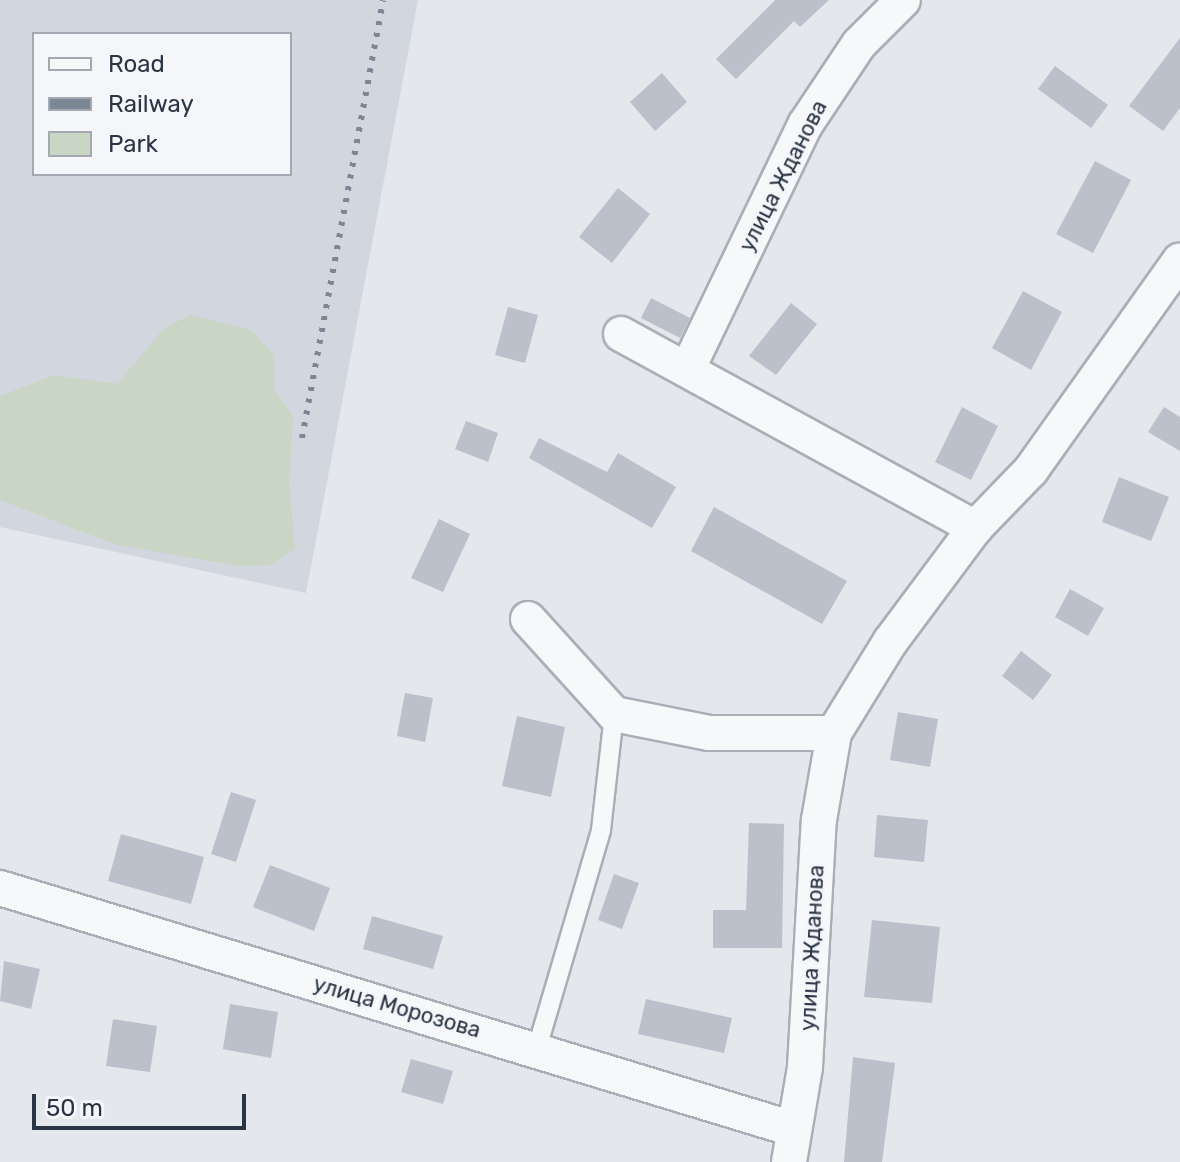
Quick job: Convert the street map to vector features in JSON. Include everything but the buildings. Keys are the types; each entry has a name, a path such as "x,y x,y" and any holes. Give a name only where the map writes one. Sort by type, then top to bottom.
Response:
{"street":[{"name":"улица Жданова","path":"688,368 805,125 859,44 903,0"},
{"name":"улица Жданова","path":"791,1146 805,1067 819,820 834,733 890,642 975,528 1031,470 1180,260"},
{"path":"621,334 975,528"},
{"path":"528,619 614,714 709,733 834,733"},
{"name":"улица Морозова","path":"0,888 537,1048 791,1146"}],"lane":[{"path":"537,1048 601,830 614,714"}],"shaded area":[{"path":"0,0 418,0 306,593 0,527"}],"green space":[{"path":"190,315 252,330 274,355 274,390 293,416 289,484 295,548 270,565 238,566 114,544 0,500 0,396 54,375 117,384 163,329"}],"railway":[{"path":"302,438 383,0"}]}
